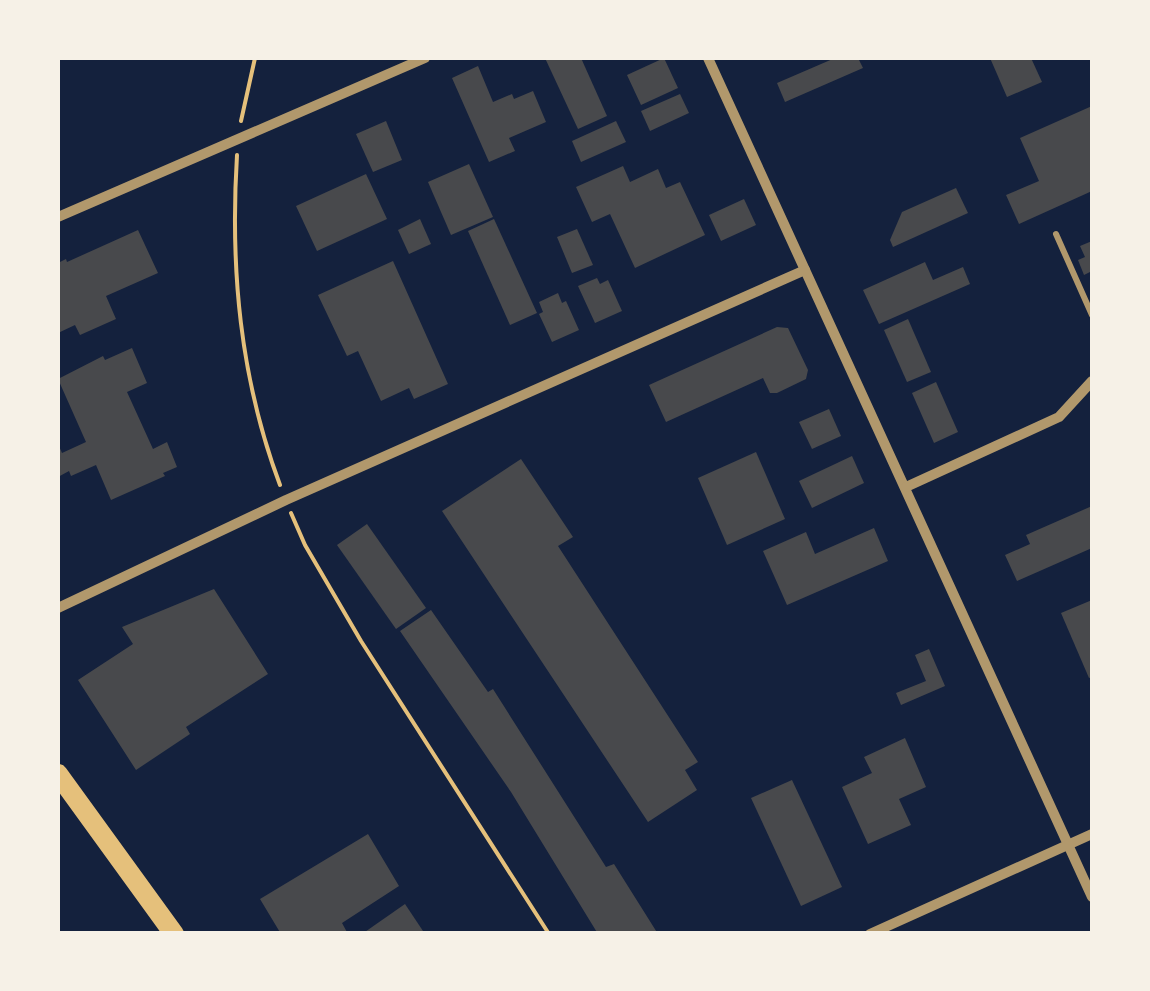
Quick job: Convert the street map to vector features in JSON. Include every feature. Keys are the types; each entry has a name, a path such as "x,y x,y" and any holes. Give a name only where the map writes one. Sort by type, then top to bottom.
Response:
{"highway":[{"path":"58,774 174,934"}],"street":[{"path":"58,218 425,58"},
{"path":"708,58 1092,897"},
{"path":"58,608 286,500 805,270"},
{"path":"906,487 1059,417 1092,381"},
{"path":"870,934 1092,834"}],"lane":[{"path":"1056,234 1092,315"}],"path":[{"path":"255,58 238,138 234,260 254,399 270,455 305,545 361,640 550,934"}],"building":[{"path":"545,58 581,58 607,116 578,129"},
{"path":"664,58 678,88 641,105 627,75"},
{"path":"835,58 858,58 863,68 785,102 777,83"},
{"path":"990,58 1031,58 1042,82 1007,97"},
{"path":"478,66 493,102 533,91 546,122 509,138 515,151 489,162 452,78"},
{"path":"680,94 689,113 650,131 641,111"},
{"path":"1092,106 1092,191 1019,224 1006,195 1039,181 1020,138"},
{"path":"386,121 402,160 373,172 356,134"},
{"path":"616,121 626,142 581,162 572,141"},
{"path":"469,164 493,217 451,235 428,182"},
{"path":"623,166 630,182 658,169 666,188 680,182 705,235 635,268 610,214 592,222 576,187"},
{"path":"366,174 387,219 317,251 296,206"},
{"path":"956,188 968,213 893,247 890,240 902,212"},
{"path":"744,199 756,225 721,241 709,215"},
{"path":"420,219 431,244 409,254 398,230"},
{"path":"494,219 537,313 510,325 468,231"},
{"path":"577,229 593,265 572,273 557,237"},
{"path":"138,230 158,273 106,296 116,319 80,335 75,325 58,333 58,263"},
{"path":"1092,241 1092,271 1084,275 1078,260 1085,257 1080,246"},
{"path":"393,261 448,384 414,399 409,388 381,401 358,351 347,356 318,295"},
{"path":"925,262 933,280 963,267 970,284 879,324 863,290"},
{"path":"597,278 600,284 608,280 622,311 595,323 578,286"},
{"path":"558,293 562,303 566,301 579,330 552,342 539,314 543,312 539,302"},
{"path":"908,319 931,372 907,382 884,330"},
{"path":"777,327 788,328 808,370 806,379 770,393 763,378 666,422 649,385"},
{"path":"132,348 147,383 127,392 153,449 167,442 177,467 111,500 96,465 58,477 58,444 62,453 86,442 58,379 103,356 105,360"},
{"path":"936,382 958,432 934,443 912,393"},
{"path":"829,409 841,436 812,449 799,422"},
{"path":"756,452 785,519 727,545 698,478"},
{"path":"852,456 864,483 812,508 799,481"},
{"path":"521,459 573,537 558,546 698,762 685,770 697,790 648,822 442,511"},
{"path":"1092,506 1092,548 1017,581 1005,555 1030,544 1026,535"},
{"path":"367,524 426,608 396,629 337,545"},
{"path":"874,528 888,561 787,605 763,551 806,532 815,554"},
{"path":"214,589 268,674 186,727 190,734 136,770 78,680 133,644 122,627"},
{"path":"1092,600 1092,677 1089,678 1061,613"},
{"path":"431,610 488,692 493,689 606,867 614,864 658,934 598,934 511,792 400,631"},
{"path":"929,649 945,686 901,705 896,693 926,681 915,655"},
{"path":"905,738 926,787 899,799 911,825 868,844 842,787 872,773 864,757"},
{"path":"792,780 842,887 801,906 751,798"},
{"path":"368,834 399,886 342,923 348,934 281,934 260,899"},
{"path":"405,904 425,934 362,934"}]}
